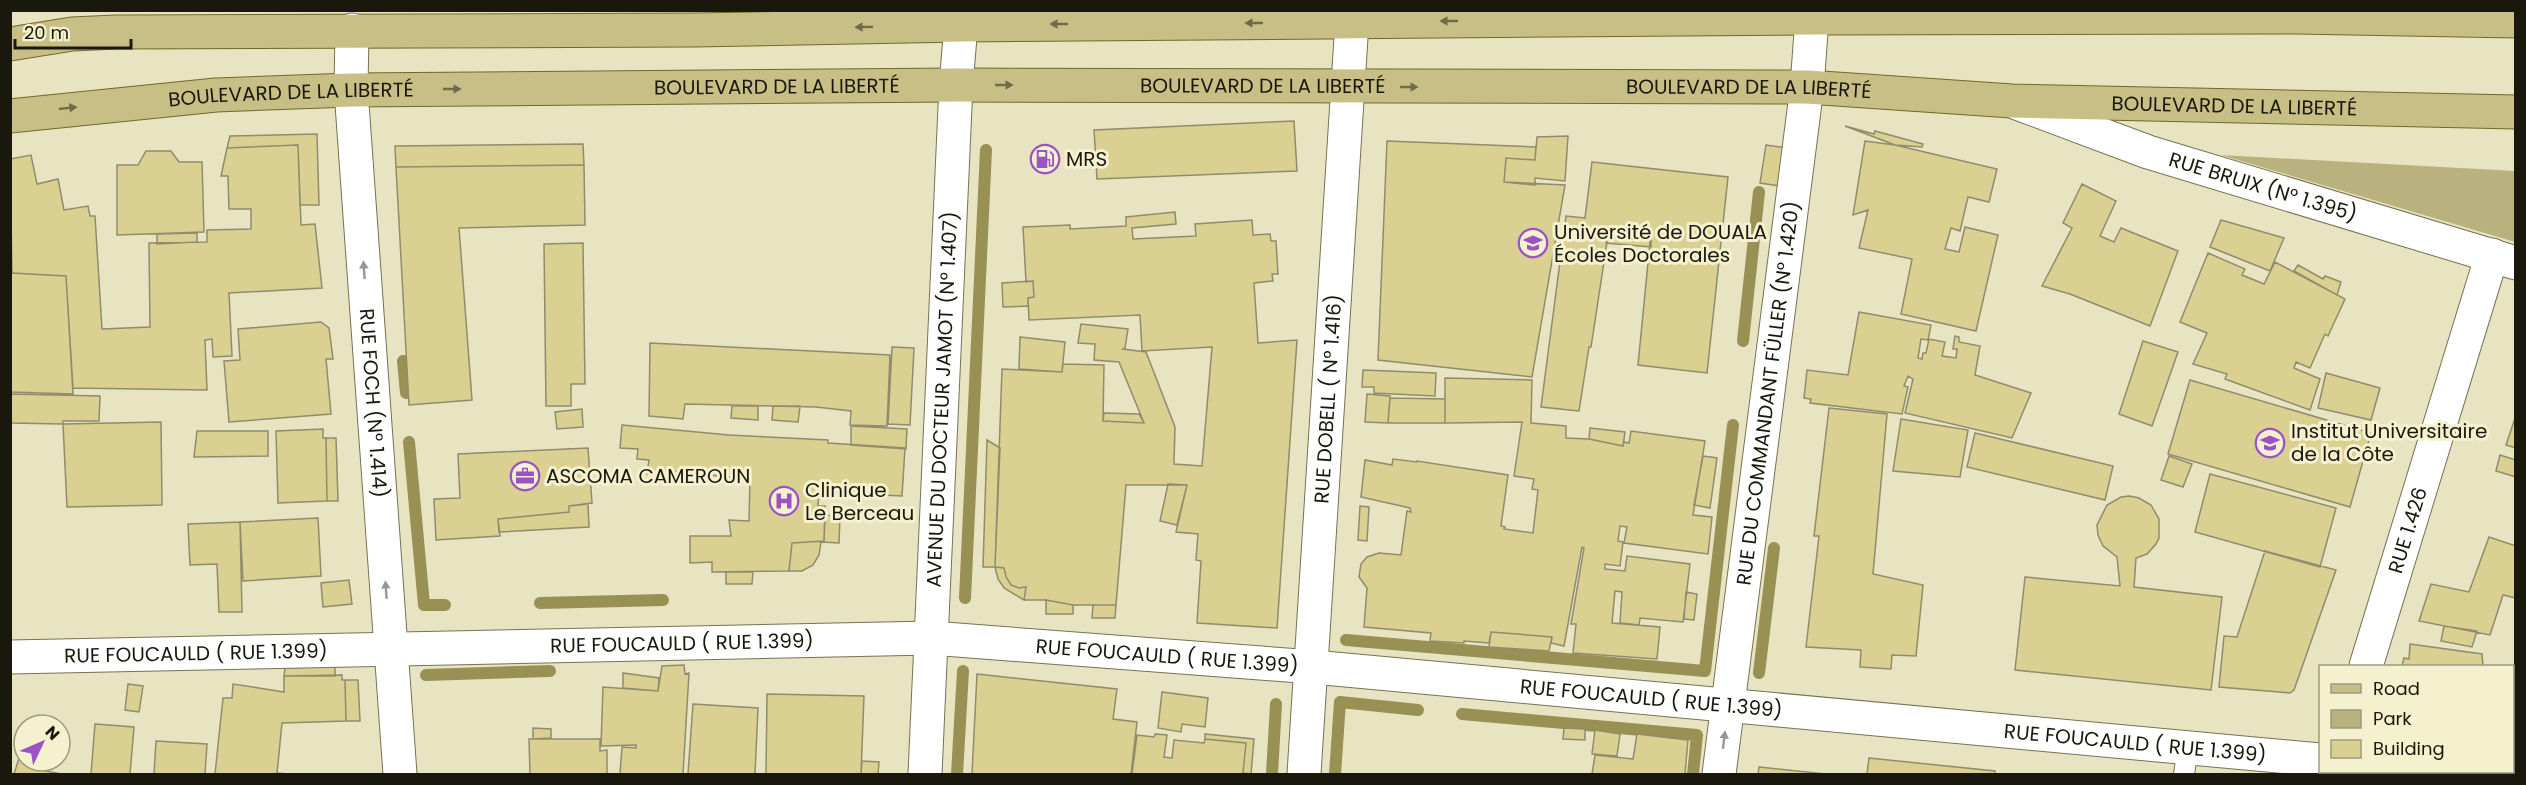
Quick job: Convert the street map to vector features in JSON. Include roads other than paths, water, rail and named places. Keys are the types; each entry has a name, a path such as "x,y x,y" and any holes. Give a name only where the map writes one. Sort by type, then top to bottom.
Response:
{"main road":[{"path":"10,44 72,34 116,32 695,30 1812,14 2295,14 2516,21"},
{"name":"BOULEVARD DE LA LIBERTÉ","path":"10,116 216,95 351,90 956,85 1807,87 2012,101 2516,112"}],"street":[{"name":"RUE DU COMMANDANT FÜLLER (N° 1.420)","path":"1719,774 1807,87 1812,14"},
{"name":"RUE DOBELL ( N° 1.416)","path":"1304,774 1313,667 1352,22"},
{"name":"AVENUE DU DOCTEUR JAMOT (N° 1.407)","path":"925,774 956,85 961,25"},
{"name":"RUE FOCH (N° 1.414)","path":"352,30 351,90 400,774"},
{"name":"RUE BRUIX (N° 1.395)","path":"2012,101 2148,152 2504,259"},
{"name":"RUE 1.426","path":"2366,665 2504,259"},
{"name":"RUE FOUCAULD ( RUE 1.399)","path":"10,657 931,638 1313,667 1728,705 2186,761 2319,760"}],"waterway":[{"path":"965,598 986,150"},
{"path":"1743,341 1759,192"},
{"path":"403,361 406,393"},
{"path":"1346,640 1705,671 1733,425"},
{"path":"409,442 424,605 445,605"},
{"path":"1759,673 1774,548"},
{"path":"540,603 663,600"},
{"path":"426,675 550,671"},
{"path":"957,774 963,671"},
{"path":"1335,774 1340,702 1418,710"},
{"path":"1272,774 1276,704"},
{"path":"1462,714 1697,735 1693,774"}],"place":[{"name":"MRS","path":"1045,159"},
{"name":"Université de DOUALA Écoles Doctorales","path":"1533,243"},
{"name":"Institut Universitaire de la Côte","path":"2270,443"},
{"name":"ASCOMA CAMEROUN","path":"525,476"},
{"name":"Clinique Le Berceau","path":"784,501"}]}
